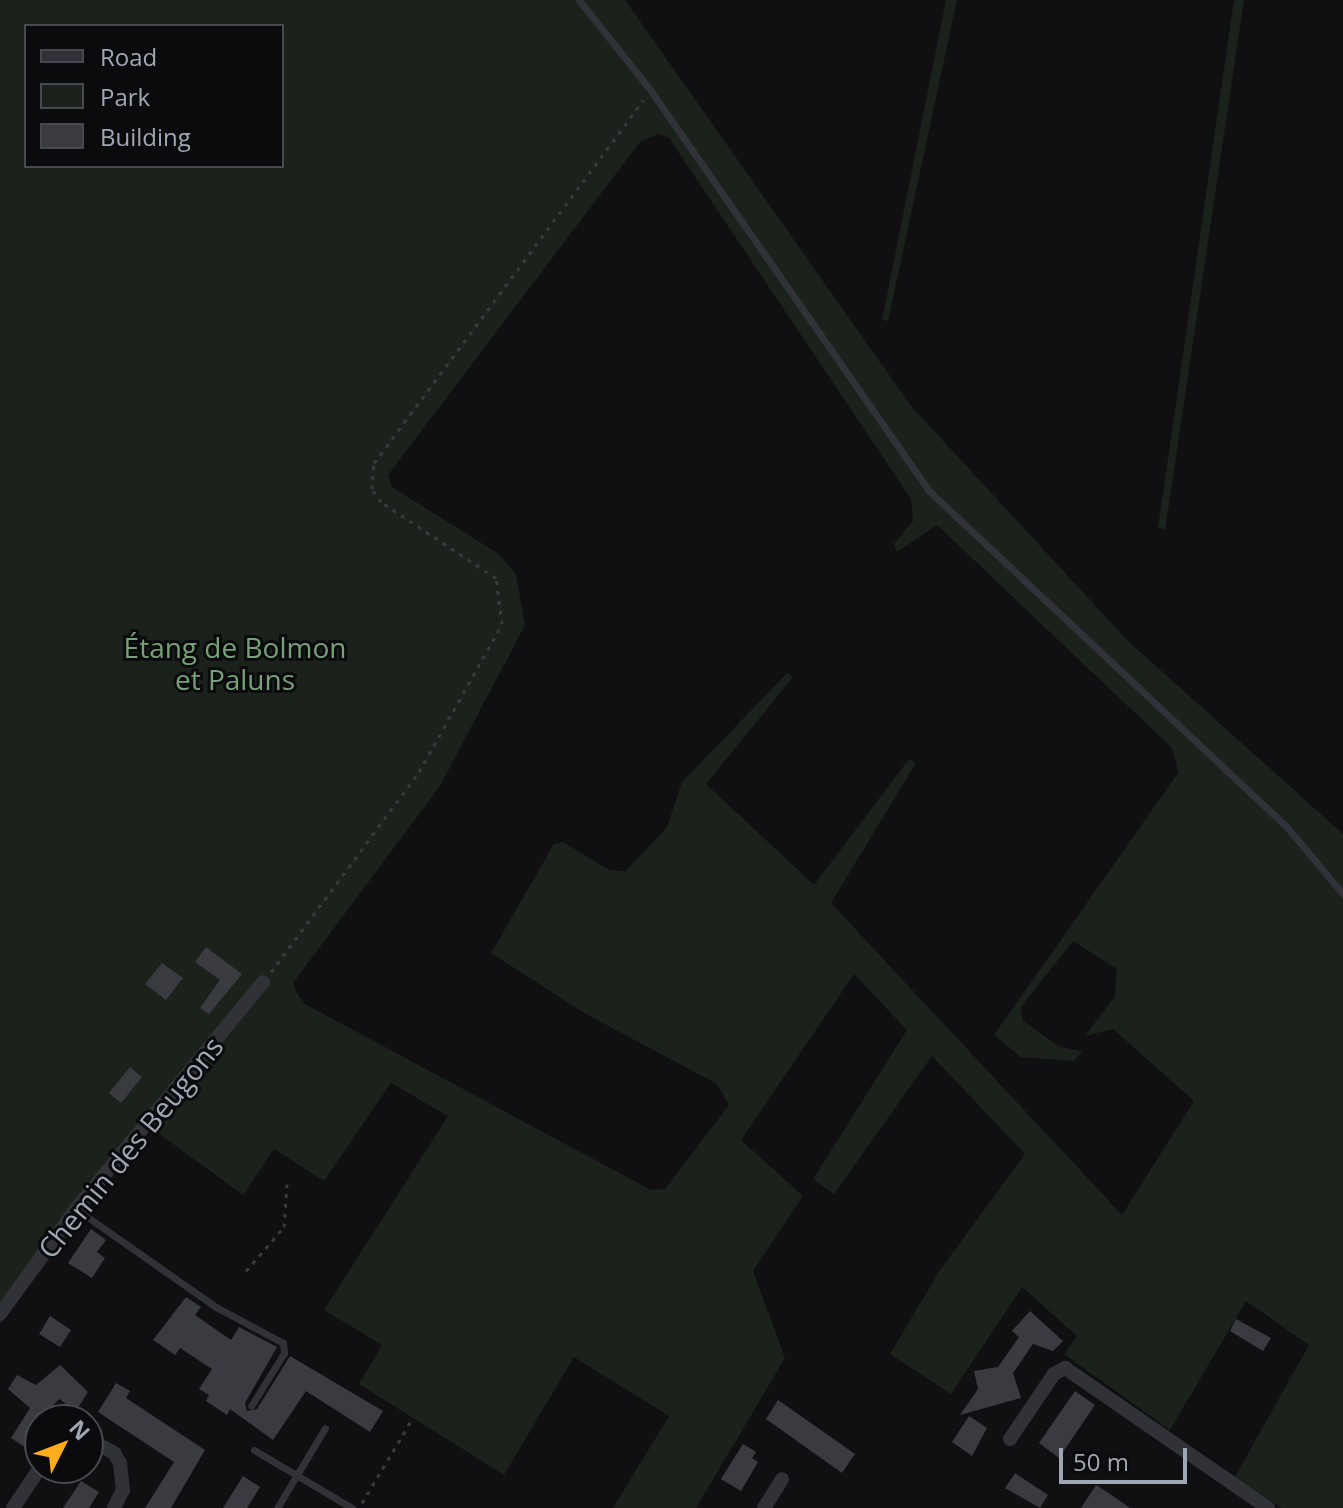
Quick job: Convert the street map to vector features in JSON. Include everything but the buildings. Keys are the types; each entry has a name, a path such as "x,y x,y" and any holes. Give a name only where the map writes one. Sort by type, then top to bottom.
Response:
{"street":[{"name":"Chemin des Beugons","path":"0,1314 76,1209 263,982"},
{"path":"1010,1439 1054,1374 1065,1368 1268,1508"},
{"path":"104,1448 114,1453 120,1463 123,1490 114,1508"},
{"path":"764,1508 782,1479"},
{"path":"13,1508 29,1484"}],"lane":[{"path":"579,0 651,91 928,490 1286,826 1343,894"},
{"path":"76,1209 216,1307 283,1343 284,1353 251,1406"},
{"path":"277,1508 325,1428"},
{"path":"254,1450 352,1508"}],"path":[{"path":"263,982 419,772 502,624 496,578 381,502 370,477 374,463 651,91"},
{"path":"246,1271 284,1227 287,1184"},
{"path":"358,1508 411,1421"}],"green space":[{"name":"Étang de Bolmon et Paluns","path":"0,0 625,0 911,406 1128,641 1343,834 1343,1508 1282,1508 1235,1477 1309,1345 1246,1301 1170,1430 1064,1354 1077,1336 1022,1287 951,1394 890,1354 940,1270 1025,1154 932,1056 834,1194 813,1179 907,1030 854,974 741,1140 803,1196 753,1271 785,1358 696,1508 613,1508 669,1416 574,1357 504,1475 359,1384 382,1345 324,1310 448,1116 391,1083 324,1181 274,1149 243,1195 150,1127 0,1324","holes":["658,134 669,138 911,499 913,521 894,544 897,552 937,525 1171,747 1178,773 994,1035 1021,1057 1074,1061 1082,1051 1060,1047 1023,1021 1021,1007 1073,941 1117,969 1115,996 1085,1036 1113,1029 1194,1101 1122,1215 831,903 916,763 909,759 814,885 706,784 793,677 787,673 682,782 667,827 626,871 609,870 563,842 554,844 491,953 586,1014 717,1084 729,1105 665,1189 651,1190 305,1004 297,993 293,983 440,786 525,625 516,575 499,554 392,487 388,475 640,142"]},
{"path":"946,0 957,0 888,321 882,320"},
{"path":"1234,0 1244,0 1165,530 1158,528"}]}
